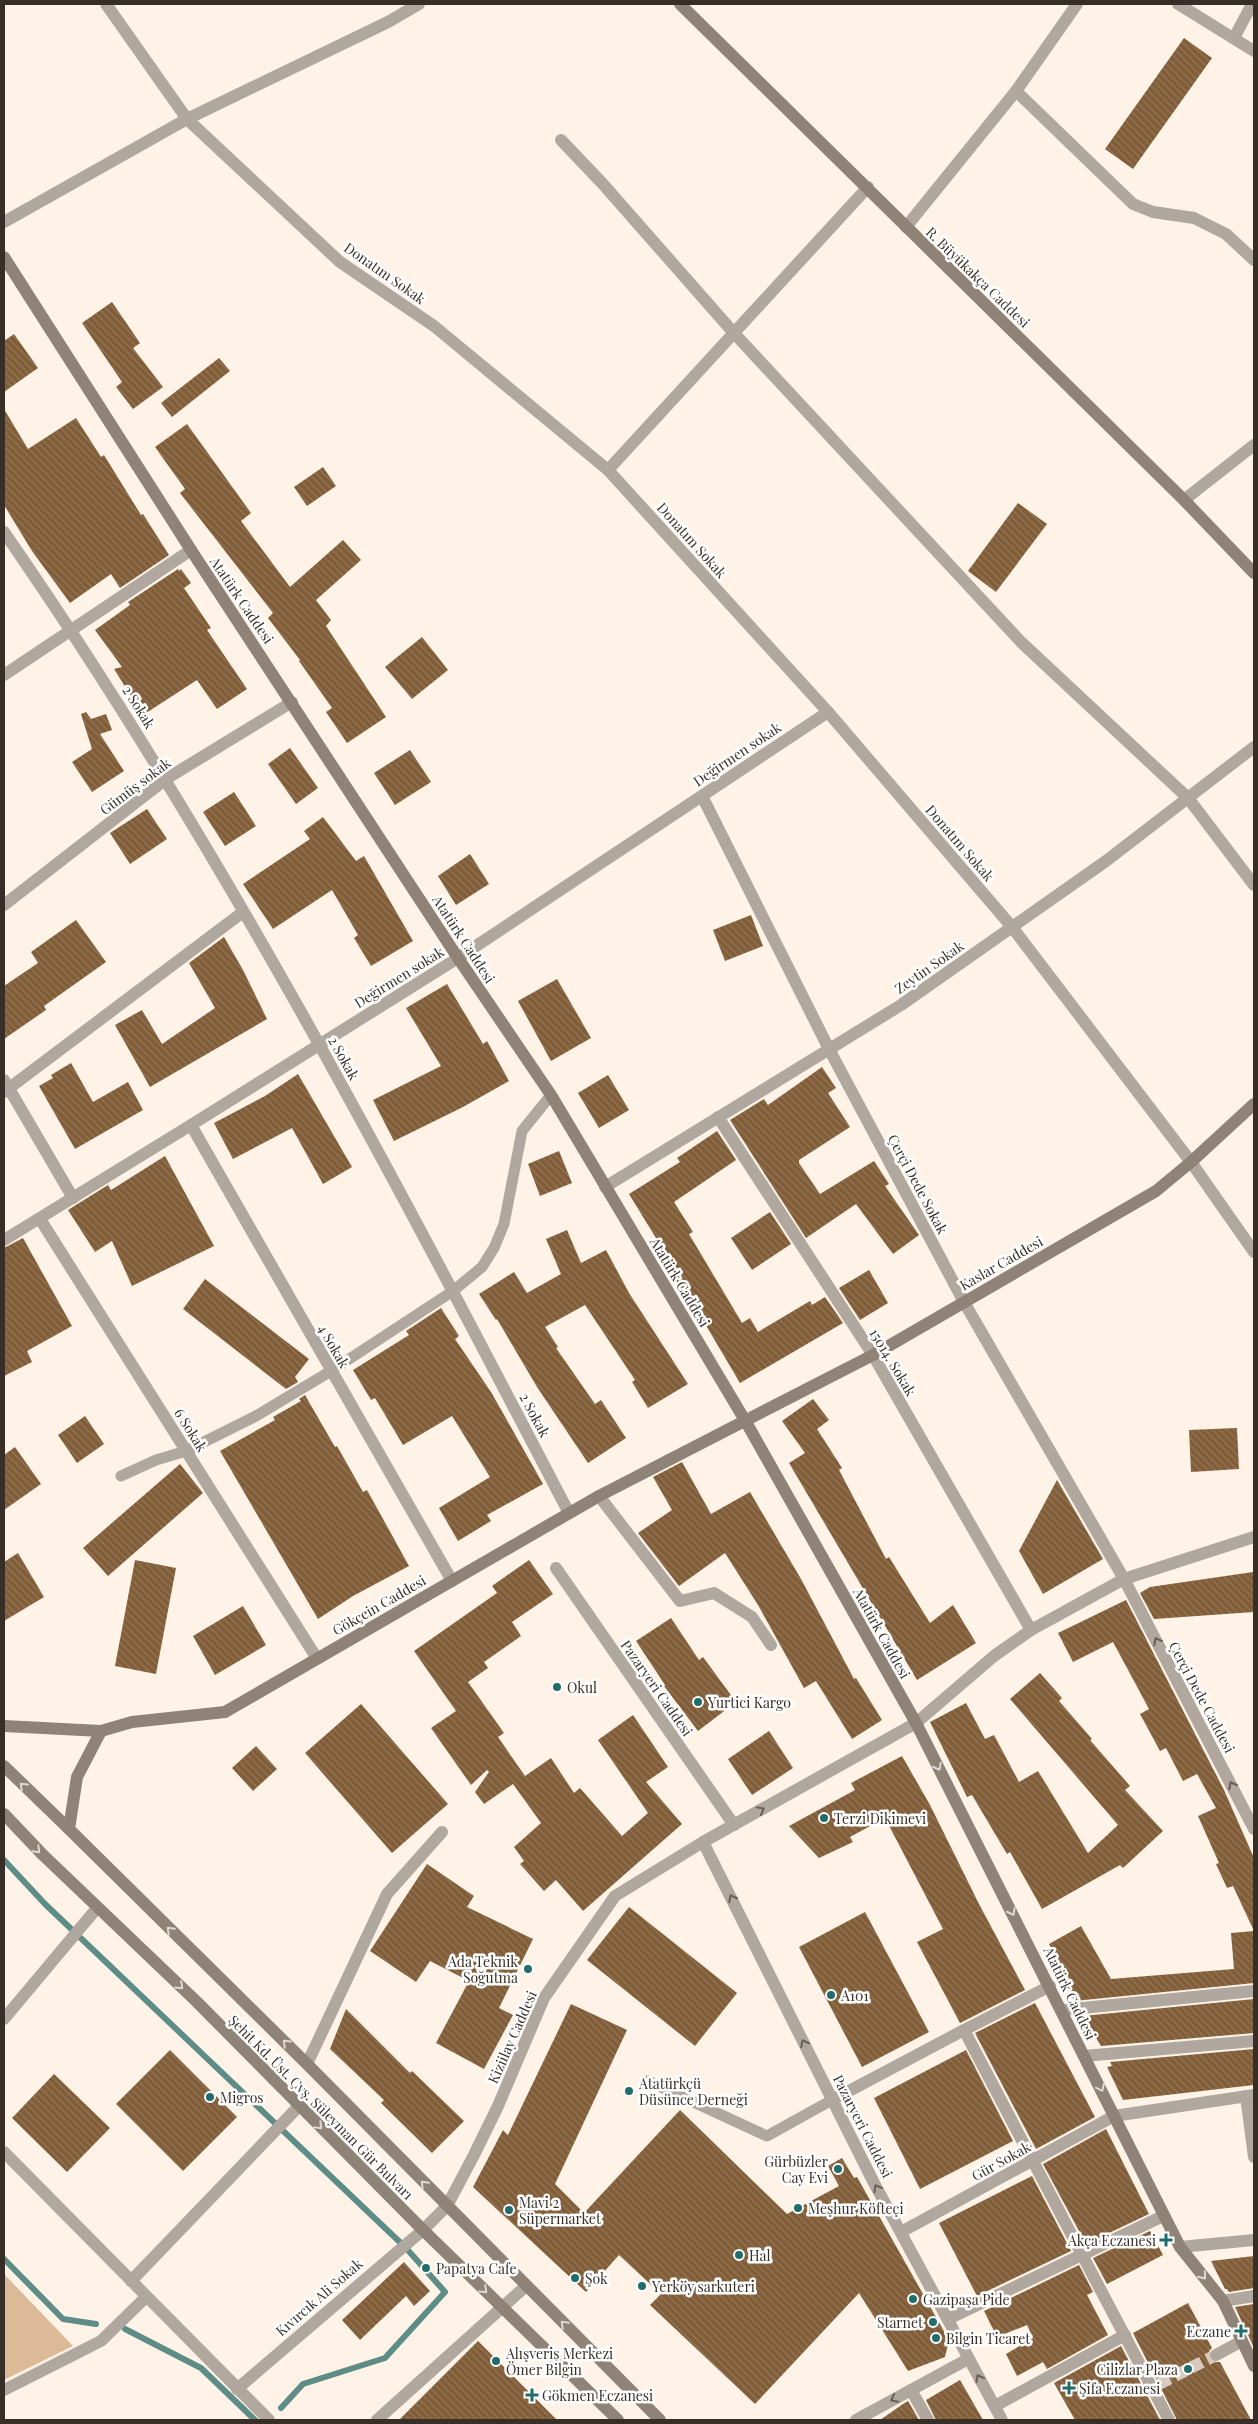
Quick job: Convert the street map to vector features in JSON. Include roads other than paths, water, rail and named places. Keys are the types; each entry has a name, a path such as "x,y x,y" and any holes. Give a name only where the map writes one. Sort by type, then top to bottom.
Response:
{"street":[{"name":"Donatım Sokak","path":"106,4 187,119 340,262 434,326 608,470 828,712 1012,927 1191,1162 1254,1252"},
{"path":"4,222 187,119 388,22 418,4"},
{"name":"R. Büyükakça Caddesi","path":"680,4 1184,500 1254,573"},
{"path":"906,227 1016,91 1077,4"},
{"path":"1178,4 1254,51"},
{"path":"1234,38 1252,4"},
{"path":"1016,91 1118,192 1134,204 1153,212 1194,218 1226,234 1254,260"},
{"path":"561,140 602,183 733,332 1021,642 1188,798 1254,885"},
{"path":"608,470 868,187"},
{"name":"Atatürk Caddesi","path":"4,257 191,550 458,958 551,1095 746,1422 916,1724 1050,1986 1163,2216 1180,2247 1223,2301 1242,2341 1251,2354 1254,2366"},
{"path":"1184,500 1254,445"},
{"name":"2 Sokak","path":"4,532 71,629 166,779 320,1045 453,1291 569,1513"},
{"path":"4,675 191,550"},
{"name":"Gümüş sokak","path":"4,905 166,779 292,702"},
{"name":"Değirmen sokak","path":"4,1240 191,1126 458,958 828,712"},
{"name":"Zeytin Sokak","path":"605,1186 901,1005 1106,861 1254,747"},
{"name":"Çerçi Dede Sokak","path":"702,796 829,1049 964,1302 1124,1578"},
{"path":"73,1198 6,1086 243,912"},
{"name":"Kaslar Caddesi","path":"746,1422 873,1355 1156,1191 1191,1162 1254,1104"},
{"name":"15014. Sokak","path":"718,1117 873,1355 1030,1630"},
{"name":"4 Sokak","path":"191,1126 452,1580"},
{"name":"6 Sokak","path":"40,1219 316,1657"},
{"name":"Gökçein Caddesi","path":"4,1726 101,1731 132,1722 225,1712 316,1657 599,1496 746,1422"},
{"path":"599,1496 680,1601 714,1593 752,1617 771,1645"},
{"name":"Kiziilay Caddesi","path":"423,2230 446,2206 498,2106 544,1998 616,1896 704,1842 916,1724 994,1656 1030,1630 1124,1578 1254,1537"},
{"name":"Pazaryeri Caddesi","path":"556,1568 734,1825"},
{"name":"Çerçi Dede Caddesi","path":"1124,1578 1254,1829"},
{"path":"69,1829 77,1778 101,1731"},
{"name":"Şehit Kd. Üst. Çvş. Süleyman Gür Bulvarı","path":"4,1766 307,2064 660,2420"},
{"name":"Şehit Kd. Üst. Çvş. Süleyman Gür Bulvarı","path":"4,1814 96,1908 196,2002 423,2230 618,2420"},
{"path":"307,2064 387,1894 442,1832"},
{"name":"Pazaryeri Caddesi","path":"704,1842 832,2100 968,2360 1002,2420"},
{"path":"4,2019 96,1908"},
{"path":"832,2100 1050,1986"},
{"path":"1062,2010 1254,1991"},
{"path":"964,2030 1031,2161 1083,2254 1125,2335 1156,2386 1169,2420"},
{"path":"1084,2056 1254,2041"},
{"path":"1250,2096 1254,2157"},
{"name":"Gür Sokak","path":"901,2232 1114,2116 1250,2096"},
{"path":"131,2282 299,2106"},
{"path":"4,2152 269,2420"},
{"path":"948,2319 1163,2216"},
{"name":"Kıvırcık Ali Sokak","path":"237,2388 423,2230"},
{"path":"1180,2247 1254,2240"},
{"path":"377,2420 526,2286"},
{"path":"1223,2301 1254,2296"},
{"path":"4,2390 101,2341 146,2297"},
{"path":"994,2406 1125,2335"},
{"path":"1216,2354 1242,2341"},
{"path":"856,2420 968,2360"},
{"path":"911,2390 928,2420"}],"lane":[{"path":"121,1476 156,1460 186,1451 256,1416 331,1371 453,1291 482,1267 494,1248 504,1224 516,1170 522,1131 551,1095"},
{"path":"648,2081 767,2136 832,2100"}],"waterway":[{"path":"4,1860 45,1904 406,2248 445,2292 385,2358 303,2384 281,2408"},
{"path":"4,2259 63,2319 96,2324"},
{"path":"125,2329 201,2368 255,2420"}],"tunnel":[{"path":"1159,2384 1216,2355"}],"place":[{"name":"Okul","path":"557,1687"},
{"name":"Yurtici Kargo","path":"698,1702"},
{"name":"Terzi Dikimevi","path":"824,1818"},
{"name":"Ada Teknik Soğutma","path":"528,1969"},
{"name":"A101","path":"831,1995"},
{"name":"Atatürkçü Düsünce Derneği","path":"629,2091"},
{"name":"Migros","path":"210,2097"},
{"name":"Gürbüzler Cay Evi","path":"838,2169"},
{"name":"Meşhur Köfteçi","path":"798,2208"},
{"name":"Mavi 2 Süpermarket","path":"509,2210"},
{"name":"Akça Eczanesi","path":"1166,2240"},
{"name":"Hal","path":"739,2255"},
{"name":"Papatya Cafe","path":"426,2268"},
{"name":"Şok","path":"575,2278"},
{"name":"Yerköy sarkuteri","path":"642,2286"},
{"name":"Gazipaşa Pide","path":"913,2299"},
{"name":"Starnet","path":"933,2322"},
{"name":"Eczane","path":"1241,2331"},
{"name":"Bilgin Ticaret","path":"936,2338"},
{"name":"Alışveriş Merkezi Ömer Bilgin","path":"496,2361"},
{"name":"Cilizlar Plaza","path":"1188,2369"},
{"name":"Şifa Eczanesi","path":"1069,2388"},
{"name":"Gökmen Eczanesi","path":"532,2395"}]}
